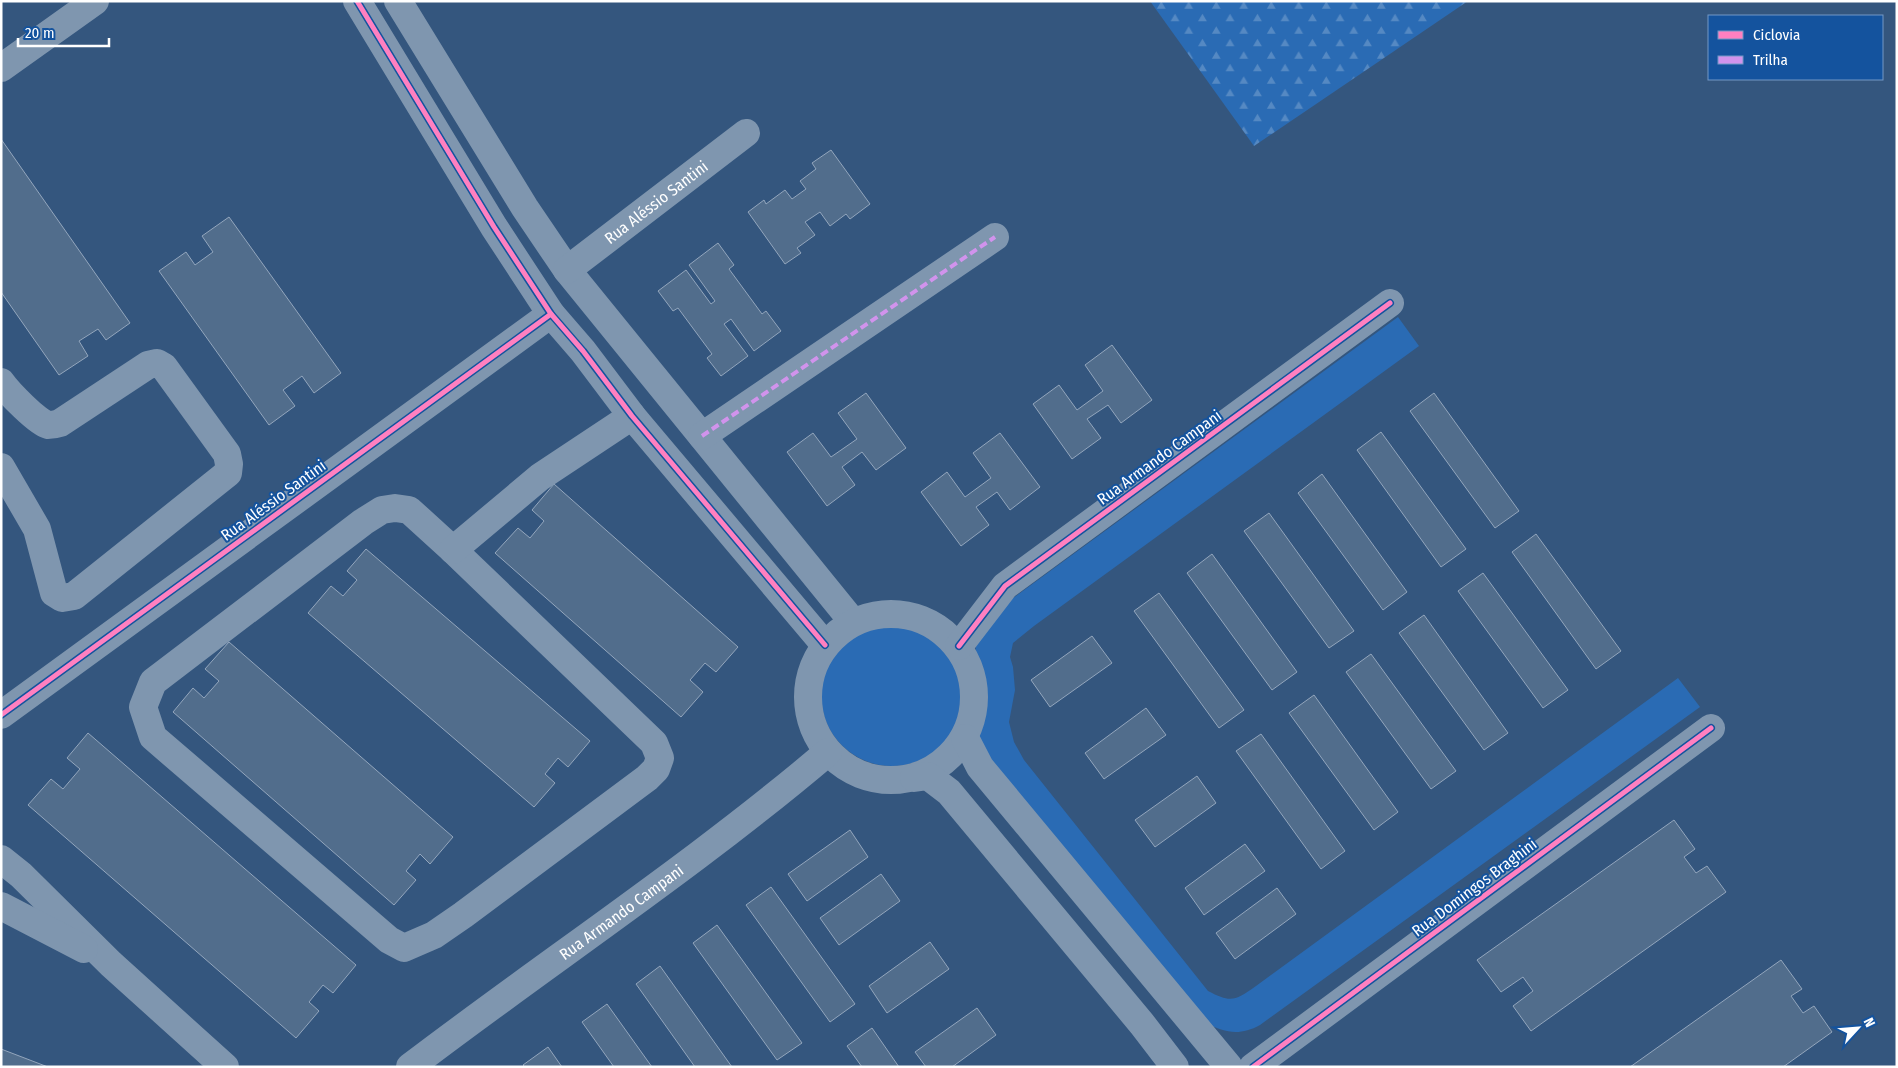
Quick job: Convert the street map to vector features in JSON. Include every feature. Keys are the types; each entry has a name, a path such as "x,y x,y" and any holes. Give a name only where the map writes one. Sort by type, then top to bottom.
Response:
{"street":[{"path":"1,68 95,1"},
{"path":"357,1 494,227 551,314 583,351 632,416 824,645"},
{"path":"398,1 525,208 567,270 853,622"},
{"name":"Rua Aléssio Santini","path":"567,270 746,133"},
{"path":"702,436 995,237"},
{"name":"Rua Armando Campani","path":"959,646 1005,586 1390,303"},
{"name":"Rua Aléssio Santini","path":"6,711 551,314"},
{"path":"1,467 37,529 54,593 62,598 74,596 228,474 229,464 227,454 164,367 157,363 148,365 60,423 48,425 4,392"},
{"path":"452,550 540,476 632,416"},
{"path":"395,508 408,510 452,550 654,743 660,758 656,769 647,778 549,852 441,930 404,948 388,940 153,738 143,707 153,682 363,522 382,510 395,508"},
{"path":"914,778 943,763 964,738 975,708 973,676 959,646 937,626 910,614 881,613 853,622 824,645 812,670 808,696 812,724 828,752 848,770 881,780 914,778 928,776 948,792 1142,1024 1175,1067"},
{"name":"Rua Domingos Braghini","path":"1253,1067 1711,728"},
{"path":"964,738 980,768 1229,1067"},
{"name":"Rua Armando Campani","path":"410,1067 496,1002 604,926 710,847 771,801 828,752"},
{"path":"1,859 21,875 111,964 225,1067"},
{"path":"1,906 111,964"}],"green space":[{"path":"1150,1 1468,1 1254,146"},
{"path":"1398,317 1419,346 1013,643 1010,657 1015,690 1009,722 1014,742 1024,760 1208,991 1228,999 1233,999 1256,986 1678,678 1700,707 1260,1025 1246,1031 1226,1031 1206,1023 984,752 973,727 981,688 975,659 976,642 994,612"},
{"path":"892,624 919,630 931,636 942,645 951,656 957,668 963,695 957,722 951,734 942,745 931,754 919,760 892,766 865,760 853,754 842,745 833,734 827,722 821,695 827,668 833,656 842,645 853,636 865,630"}],"building":[{"path":"1,139 130,323 106,340 98,329 79,341 88,356 59,375 1,292"},
{"path":"831,150 870,204 850,219 846,214 830,226 820,212 805,222 815,235 797,248 801,253 785,264 748,212 764,200 766,204 785,190 792,199 806,189 800,181 816,169 812,163"},
{"path":"229,217 341,373 314,393 302,376 283,390 295,406 269,425 159,271 186,252 195,265 213,252 202,236"},
{"path":"718,243 734,265 729,269 762,314 766,311 781,331 754,351 731,319 724,324 748,356 721,376 707,358 712,354 678,308 673,311 658,291 686,270 711,304 715,301 689,265"},
{"path":"1112,345 1152,400 1121,423 1108,405 1087,419 1101,438 1072,459 1033,404 1059,385 1077,410 1103,391 1085,365"},
{"path":"866,393 906,448 876,470 862,452 842,467 855,485 827,506 787,452 813,433 831,457 857,439 838,413"},
{"path":"1434,393 1519,511 1495,528 1410,411"},
{"path":"1381,432 1466,549 1441,567 1357,450"},
{"path":"1000,433 1040,487 1010,510 997,492 976,507 989,525 961,546 921,492 947,472 965,497 991,478 973,453"},
{"path":"1322,474 1407,592 1383,610 1298,493"},
{"path":"554,484 738,647 716,672 705,663 690,680 703,692 681,717 495,553 518,528 530,538 544,521 532,510"},
{"path":"1269,513 1354,631 1329,648 1244,531"},
{"path":"1536,534 1621,651 1596,669 1512,552"},
{"path":"366,549 590,741 568,767 558,758 545,774 555,783 534,807 308,613 331,586 343,596 357,580 347,571"},
{"path":"1212,554 1297,672 1272,690 1187,573"},
{"path":"1483,573 1568,690 1543,708 1458,591"},
{"path":"1159,593 1244,710 1219,728 1134,611"},
{"path":"1424,615 1508,733 1484,750 1399,633"},
{"path":"1092,636 1112,663 1050,707 1031,680"},
{"path":"229,642 453,837 430,864 420,854 406,871 416,880 394,905 173,712 193,688 204,698 219,681 205,669"},
{"path":"1371,654 1456,771 1431,789 1346,672"},
{"path":"1314,695 1398,812 1374,830 1289,713"},
{"path":"1146,708 1166,735 1104,779 1085,753"},
{"path":"88,733 356,965 333,993 323,985 309,1002 319,1011 296,1038 28,805 51,779 63,789 80,769 67,758"},
{"path":"1261,734 1345,851 1321,869 1236,751"},
{"path":"1197,776 1216,803 1155,847 1135,820"},
{"path":"1674,820 1695,849 1684,857 1696,873 1707,866 1726,892 1531,1031 1513,1006 1533,991 1523,977 1501,992 1477,960"},
{"path":"850,830 868,857 807,901 788,874"},
{"path":"1245,844 1265,871 1204,915 1185,888"},
{"path":"881,874 900,901 839,945 820,918"},
{"path":"771,887 855,1004 830,1022 746,905"},
{"path":"1277,888 1296,914 1235,959 1216,933"},
{"path":"717,925 802,1043 777,1060 693,943"},
{"path":"930,942 949,969 887,1013 869,986"},
{"path":"1781,960 1802,989 1791,996 1803,1013 1814,1006 1832,1032 1783,1067 1630,1067"},
{"path":"660,966 732,1067 695,1067 636,984"},
{"path":"607,1004 652,1067 614,1067 582,1022"},
{"path":"977,1008 996,1035 952,1067 926,1067 915,1052"},
{"path":"872,1028 899,1067 862,1067 847,1046"},
{"path":"548,1047 562,1067 525,1067 523,1065"},
{"path":"1,1049 48,1067 1,1067"}],"marked path":[{"path":"702,436 995,237"}],"cycle path":[{"path":"357,1 494,227 551,314 583,351 632,416 825,645"},
{"path":"959,646 1005,586 1390,303"},
{"path":"1,715 551,314"},
{"path":"1253,1067 1711,728"}]}
